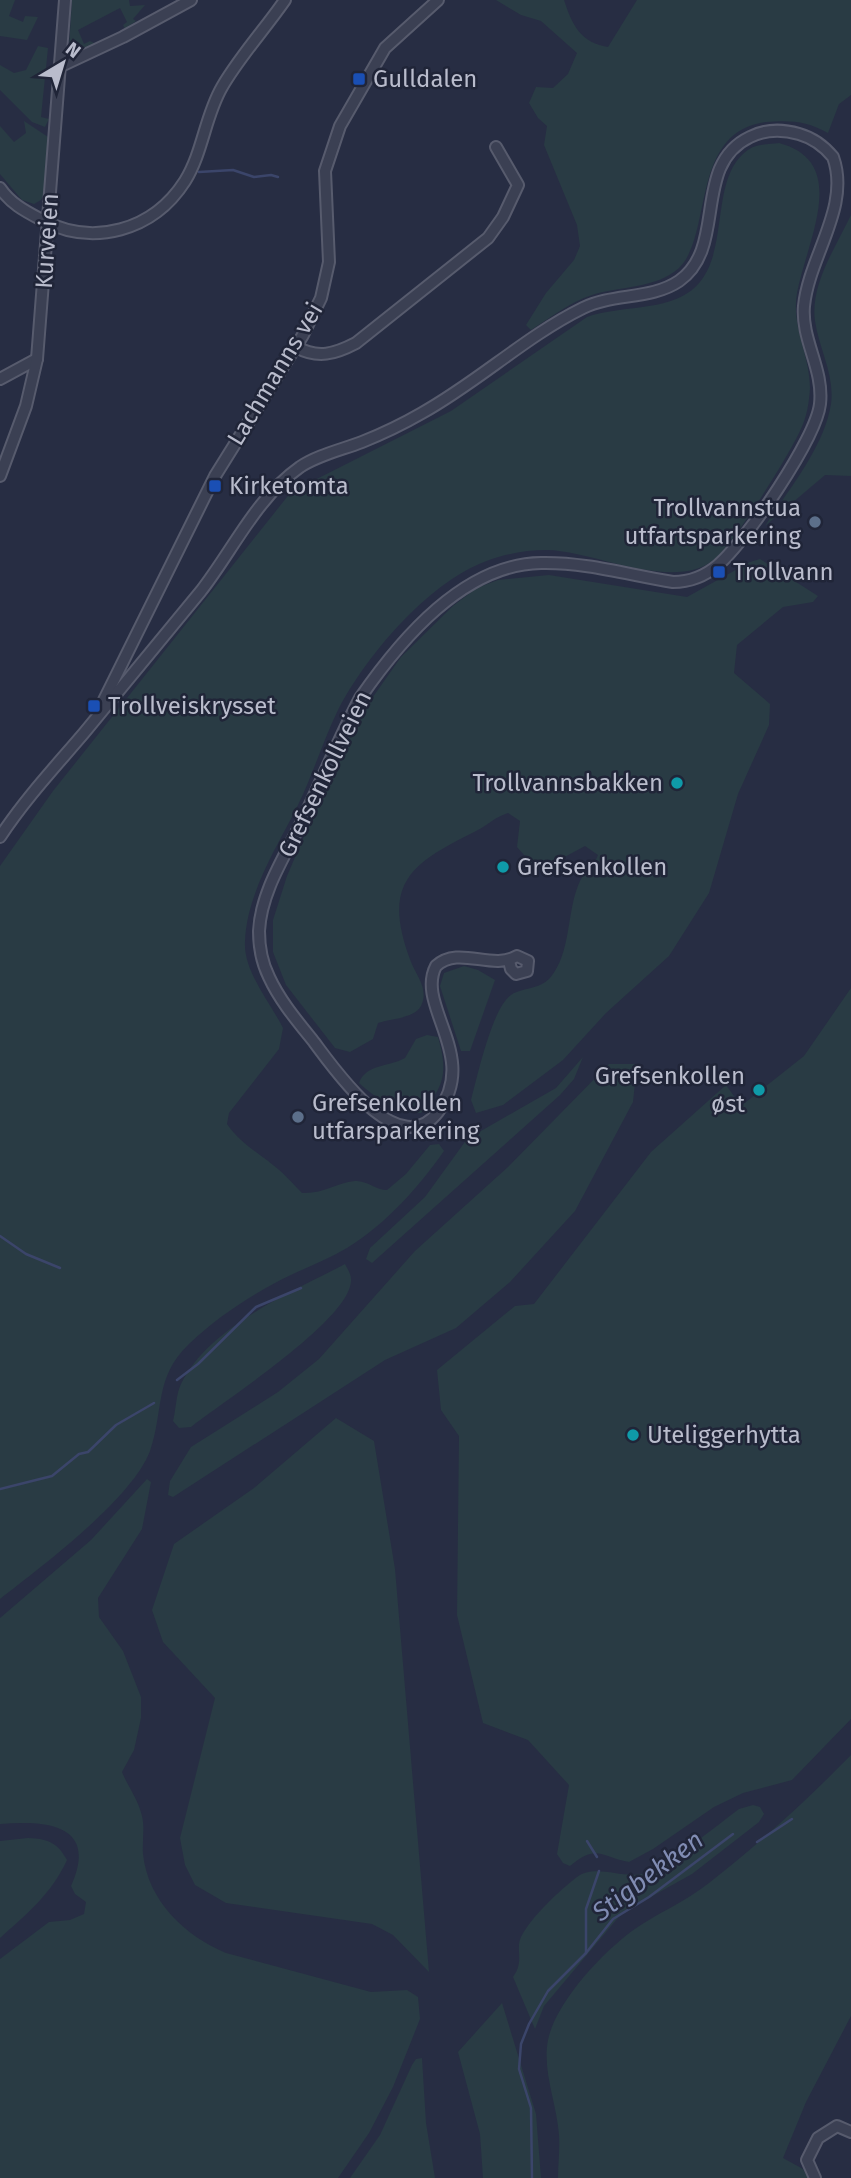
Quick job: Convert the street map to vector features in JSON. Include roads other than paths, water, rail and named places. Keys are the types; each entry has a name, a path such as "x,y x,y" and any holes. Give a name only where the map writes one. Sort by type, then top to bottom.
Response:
{"street":[{"name":"Kurveien","path":"0,476 26,406 37,359 65,0"},
{"path":"59,67 191,0"},
{"path":"0,188 18,207 71,233 102,235 141,222 167,202 187,177 222,87 285,0"},
{"name":"Lachmanns vei","path":"115,686 215,475 296,347 316,310 327,278 324,182 332,143 378,57 399,32 438,0"},
{"name":"Grefsenkollveien","path":"0,837 38,784 97,715 115,686 214,573 267,497 298,469 421,414 584,308 676,283 689,272 698,258 715,178 733,149 757,134 774,130 801,134 815,141 838,165 845,192 840,219 811,279 804,304 806,331 820,382 820,408 807,442 746,533 720,564 687,582 667,582 579,566 532,563 487,574 452,596 377,674 360,698 271,883 261,919 263,961 280,996 360,1099 386,1119 403,1126 420,1126 429,1122 443,1104 452,1079 451,1050 432,989 435,968 451,958 509,961 517,956 524,957 529,966 522,974 511,969 509,961"},
{"path":"296,347 314,354 325,354 337,353 356,343 488,238 503,218 518,185 496,147"},
{"path":"0,379 37,359"},
{"path":"815,2178 807,2160 818,2138 837,2126 851,2132"}],"waterway":[{"path":"199,172 233,170 254,177 278,177"},
{"path":"0,1236 26,1254 60,1268"},
{"path":"177,1380 198,1364 256,1307 301,1288"},
{"path":"0,1489 52,1476 79,1454 88,1452 116,1425 154,1403"},
{"path":"757,1842 792,1819"},
{"name":"Stigbekken","path":"532,2178 531,2108 519,2069 521,2044 548,1991 586,1953 613,1919 649,1897 733,1834"},
{"path":"587,1841 597,1857"},
{"path":"586,1953 586,1909 599,1871"}],"place":[{"name":"Gulldalen","path":"359,79"},
{"name":"Kirketomta","path":"215,486"},
{"name":"Trollvannstua utfartsparkering","path":"815,522"},
{"name":"Trollvann","path":"719,572"},
{"name":"Trollveiskrysset","path":"94,706"},
{"name":"Trollvannsbakken","path":"677,783"},
{"name":"Grefsenkollen","path":"503,867"},
{"name":"Grefsenkollen øst","path":"759,1090"},
{"name":"Grefsenkollen utfarsparkering","path":"298,1117"},
{"name":"Uteliggerhytta","path":"633,1435"}]}
